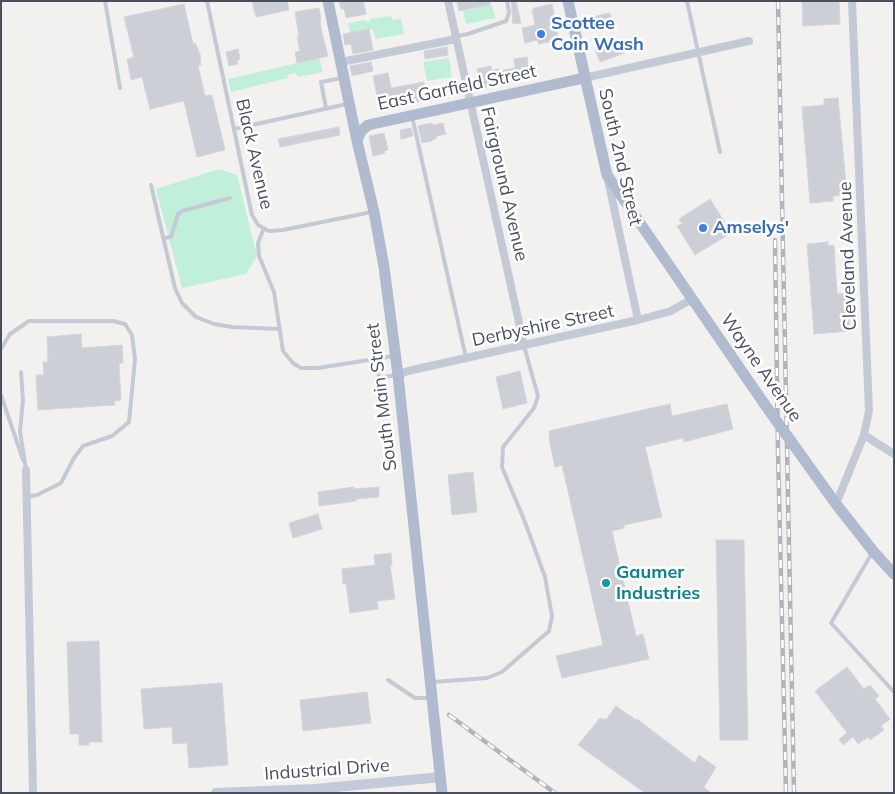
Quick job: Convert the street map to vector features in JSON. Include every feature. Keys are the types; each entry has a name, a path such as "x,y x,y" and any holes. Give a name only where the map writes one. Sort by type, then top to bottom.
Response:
{"main road":[{"name":"South Main Street","path":"328,1 356,141 374,212 384,267 396,356 442,793"},
{"name":"South 2nd Street","path":"568,1 607,175"},
{"name":"East Garfield Street","path":"356,141 360,131 368,125 584,78"},
{"path":"352,118 358,123 368,125"},
{"name":"Wayne Avenue","path":"607,175 792,444 836,504 894,574"}],"street":[{"name":"Fairground Avenue","path":"448,1 524,345"},
{"name":"Cleveland Avenue","path":"836,504 864,436 870,411 852,1"},
{"path":"341,62 456,38"},
{"name":"East Garfield Street","path":"584,78 750,41"},
{"name":"South 2nd Street","path":"607,175 638,320"},
{"name":"Derbyshire Street","path":"398,375 638,320 671,311 692,299"},
{"path":"864,436 894,454"},
{"path":"26,470 33,793"},
{"name":"Industrial Drive","path":"216,793 315,791 441,777"}],"lane":[{"path":"105,1 120,88"},
{"name":"Black Avenue","path":"207,1 252,216 258,225 269,231 283,230 374,212"},
{"path":"456,38 506,22 509,13 507,1"},
{"path":"687,1 720,152"},
{"path":"326,108 321,82 344,77"},
{"path":"234,129 349,103"},
{"path":"412,116 466,358"},
{"path":"151,185 175,288 182,303 196,317 214,324 232,327 279,328"},
{"path":"163,238 170,236 178,214 182,211 230,198"},
{"path":"264,228 258,244 260,256 274,292 283,351 293,363 301,368 318,368 396,356"},
{"path":"1,349 10,334 29,321 114,321 125,324 132,336 135,359 129,422 112,436 83,446 60,483 37,496 26,496"},
{"path":"431,682 487,678 502,672 549,631 552,616 544,577 525,522 502,467 503,447 534,408 538,396 524,345"},
{"path":"377,358 379,378 398,375"},
{"path":"21,372 23,400 20,431 26,470"},
{"path":"1,395 26,470"},
{"path":"873,551 831,623 894,692"},
{"path":"388,680 415,698 432,698"}],"green space":[{"path":"492,5 495,18 466,24 463,11"},
{"path":"391,16 393,20 401,18 404,34 376,39 373,30 370,29 350,33 348,23 365,20 366,22 370,21 370,19"},
{"path":"319,58 323,72 298,77 296,73 287,75 288,78 231,92 228,79"},
{"path":"449,58 452,77 427,81 423,62"},
{"path":"219,169 237,175 257,256 246,274 182,288 156,189"}],"building":[{"path":"252,1 287,1 289,10 256,17"},
{"path":"339,1 363,1 366,14 346,18 344,9 341,9"},
{"path":"457,1 490,1 490,5 459,11"},
{"path":"511,1 516,1 521,23 513,24"},
{"path":"802,1 839,1 840,24 803,26"},
{"path":"184,4 193,44 195,43 200,54 201,65 198,65 205,96 212,95 225,150 197,157 184,101 150,109 142,77 131,80 127,59 134,57 124,17"},
{"name":"Scottee Coin Wash","path":"552,4 559,40 539,44 537,40 525,43 522,28 535,25 532,10"},
{"path":"319,8 321,28 328,56 297,63 295,52 300,51 295,12"},
{"path":"610,13 613,27 595,31 592,17"},
{"path":"369,29 373,50 353,54 351,44 345,45 343,34"},
{"path":"615,41 617,48 621,46 624,53 600,62 595,49"},
{"path":"447,47 448,55 425,59 424,51"},
{"path":"238,49 240,59 237,60 238,64 229,66 226,52"},
{"path":"527,57 529,76 482,88 477,69 491,66 492,70 499,69 500,71 515,68 514,59"},
{"path":"371,62 373,71 352,76 350,66"},
{"path":"388,73 391,88 424,82 428,100 400,105 399,96 378,100 373,76"},
{"path":"838,98 847,194 833,196 833,201 810,203 802,107 824,105 824,99"},
{"path":"432,123 433,125 443,123 446,134 436,136 437,138 432,141 422,143 418,126"},
{"path":"339,127 340,135 280,147 278,139"},
{"path":"411,128 413,136 401,139 400,130"},
{"path":"384,133 388,150 384,151 385,153 373,156 369,136"},
{"name":"Amselys'","path":"710,199 729,229 723,232 726,236 695,255 677,226 682,224 679,219"},
{"path":"828,242 828,246 834,245 837,294 847,293 850,331 814,334 807,244"},
{"path":"81,334 82,348 122,345 123,363 119,363 121,400 114,401 115,405 38,410 36,375 44,375 43,362 48,362 47,337"},
{"path":"520,371 527,403 503,409 496,377"},
{"name":"Gaumer Industries","path":"670,404 672,416 727,404 733,429 684,442 683,438 645,447 662,517 624,525 624,528 612,531 636,636 643,634 649,659 562,678 556,656 603,645 562,465 555,467 549,431"},
{"path":"473,472 477,512 452,515 448,475"},
{"path":"354,487 354,489 379,487 379,497 319,506 318,492"},
{"path":"318,514 322,529 293,538 289,523"},
{"path":"716,540 744,540 748,740 720,740"},
{"path":"391,553 392,565 390,565 395,599 377,601 378,609 350,613 346,583 343,584 342,569 375,565 374,555"},
{"path":"99,641 102,742 89,742 89,745 79,745 79,734 70,734 67,642"},
{"path":"847,667 864,689 870,685 879,696 875,699 890,719 881,726 884,730 870,740 868,737 858,744 853,737 843,745 839,739 847,733 815,691"},
{"path":"222,683 228,765 189,768 187,743 173,744 172,727 144,729 141,689"},
{"path":"367,692 371,723 303,731 300,700"},
{"path":"616,706 637,719 695,763 699,755 716,767 704,787 711,793 645,793 578,745 600,718 606,720"}],"railway":[{"path":"778,1 794,793"},
{"path":"775,240 786,793"},
{"path":"449,715 555,793"}],"place":[{"name":"Scottee Coin Wash","path":"541,34"},
{"name":"Amselys'","path":"703,228"},
{"name":"Gaumer Industries","path":"606,583"}]}
